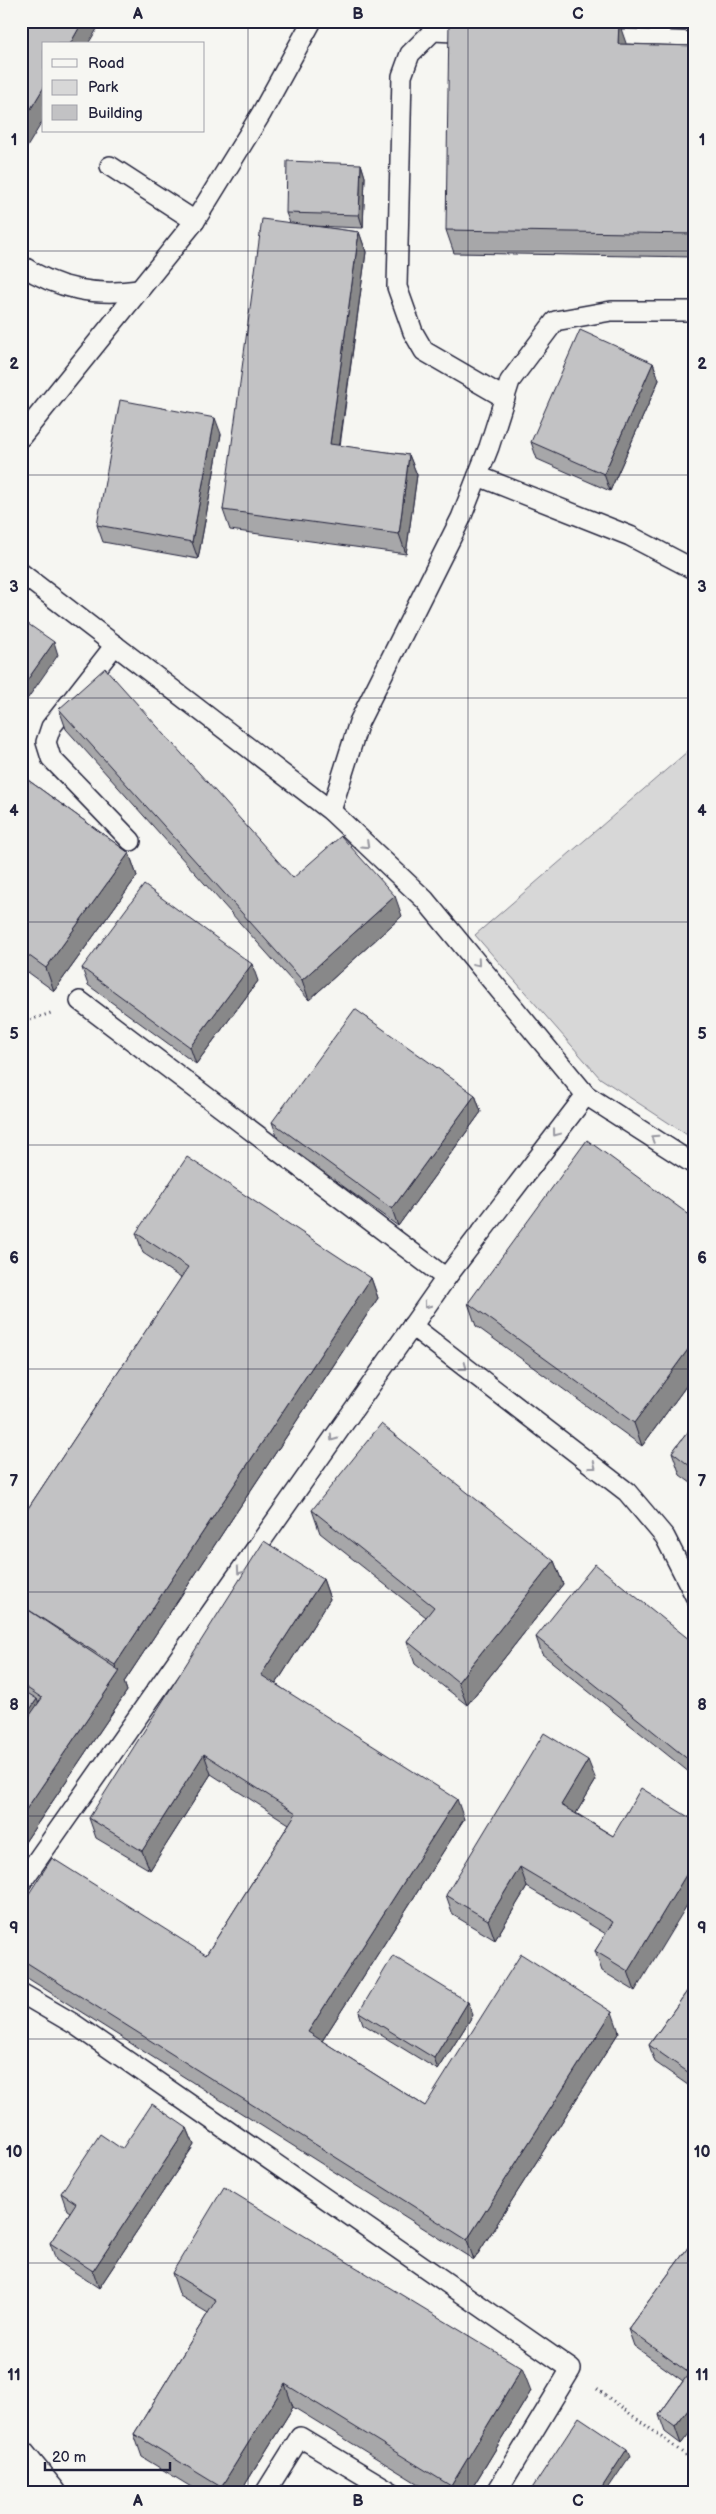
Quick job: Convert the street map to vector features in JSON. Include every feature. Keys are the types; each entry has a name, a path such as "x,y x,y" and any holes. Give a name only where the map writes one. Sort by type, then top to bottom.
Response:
{"street":[{"path":"21,2455 52,2493"}],"lane":[{"path":"21,437 195,221 262,114 312,21"},
{"path":"659,40 661,21"},
{"path":"492,34 433,32 410,54 402,76 397,287 413,332 424,351 505,398"},
{"path":"580,37 695,42"},
{"path":"110,166 195,221"},
{"path":"21,264 36,275 61,286 87,292 113,293 139,290"},
{"path":"331,811 359,722 461,518 478,476 510,381 554,321 611,311 695,310"},
{"path":"478,476 630,536 695,570"},
{"path":"21,573 331,811 425,900 586,1095 695,1165"},
{"path":"115,645 51,727 46,742 51,758 131,841"},
{"path":"80,1001 446,1278"},
{"path":"21,1883 446,1278 586,1095"},
{"path":"412,1326 627,1492 666,1537 695,1596"},
{"path":"21,1993 74,2024 571,2369 496,2493"},
{"path":"265,2493 300,2437 393,2493"}],"path":[{"path":"571,2369 695,2462"}],"green space":[{"path":"695,745 695,1140 600,1078 475,935"}],"building":[{"path":"21,21 83,21 71,42 42,42 42,90 21,125"},
{"path":"449,21 619,23 618,44 695,46 695,234 446,230"},
{"path":"287,161 361,164 359,215 286,213"},
{"path":"262,219 359,232 330,444 409,455 399,534 223,510"},
{"path":"580,330 653,363 604,474 531,442"},
{"path":"120,400 215,418 192,542 97,525"},
{"path":"21,619 54,642 21,689"},
{"path":"105,668 293,878 341,836 395,896 302,980 59,709"},
{"path":"21,775 129,853 46,968 21,950"},
{"path":"144,885 252,964 190,1047 82,968"},
{"path":"355,1009 475,1095 392,1209 272,1122"},
{"path":"587,1140 695,1219 695,1340 634,1423 468,1303"},
{"path":"187,1157 371,1278 115,1665 21,1605 21,1519 188,1267 136,1233"},
{"path":"695,1423 695,1470 672,1452"},
{"path":"381,1424 554,1561 458,1682 407,1641 434,1607 312,1510"},
{"path":"264,1541 323,1579 261,1675 457,1799 308,2032 425,2106 521,1954 612,2012 467,2240 21,1959 21,1906 52,1858 206,1955 296,1813 204,1754 142,1851 89,1818"},
{"path":"595,1564 695,1644 695,1765 536,1637"},
{"path":"21,1605 120,1671 21,1817 21,1728 42,1698 21,1684"},
{"path":"21,1689 37,1699 21,1723"},
{"path":"544,1733 588,1760 561,1805 613,1836 641,1788 695,1821 695,1860 628,1971 595,1951 613,1922 520,1867 488,1920 446,1895"},
{"path":"393,1956 468,2002 434,2058 359,2012"},
{"path":"695,1980 695,2077 649,2045"},
{"path":"152,2104 187,2128 93,2271 50,2243 76,2203 61,2193 100,2134 122,2149"},
{"path":"224,2187 522,2368 451,2486 285,2384 221,2487 134,2434 216,2300 172,2273"},
{"path":"695,2238 695,2401 675,2427 659,2415 689,2373 628,2329"},
{"path":"579,2417 627,2449 600,2493 529,2493"}]}
